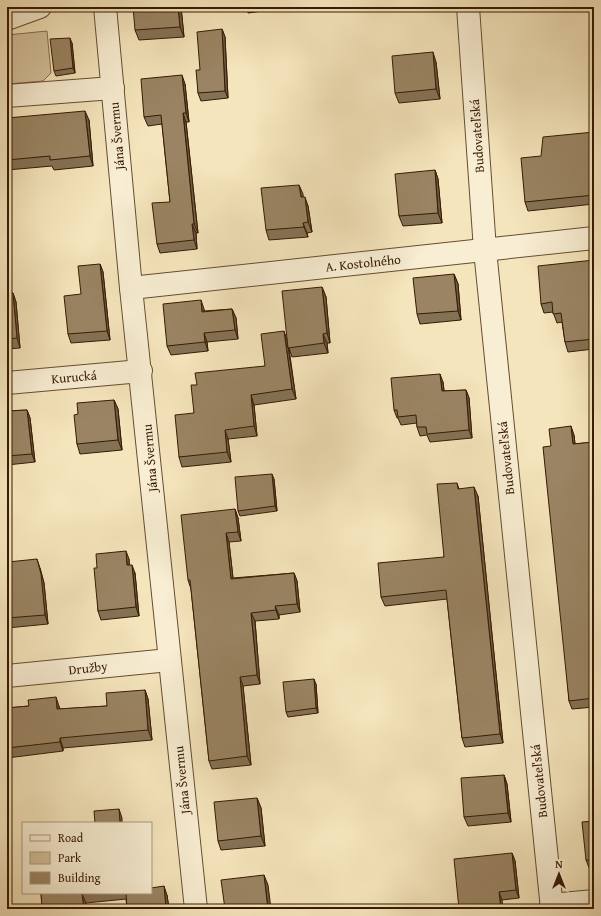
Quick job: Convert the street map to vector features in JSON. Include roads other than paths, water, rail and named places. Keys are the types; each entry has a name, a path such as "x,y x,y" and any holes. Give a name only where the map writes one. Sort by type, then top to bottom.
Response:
{"street":[{"path":"7,19 40,7"},
{"name":"Jána Švermu","path":"105,7 131,288 141,371 169,660 196,909"},
{"name":"Budovateľská","path":"468,7 485,250 552,907"},
{"path":"7,96 113,88"},
{"name":"A. Kostolného","path":"131,288 594,238"},
{"name":"Kurucká","path":"7,383 141,371"},
{"name":"Družby","path":"7,676 169,660"},
{"path":"552,907 594,901"}]}
